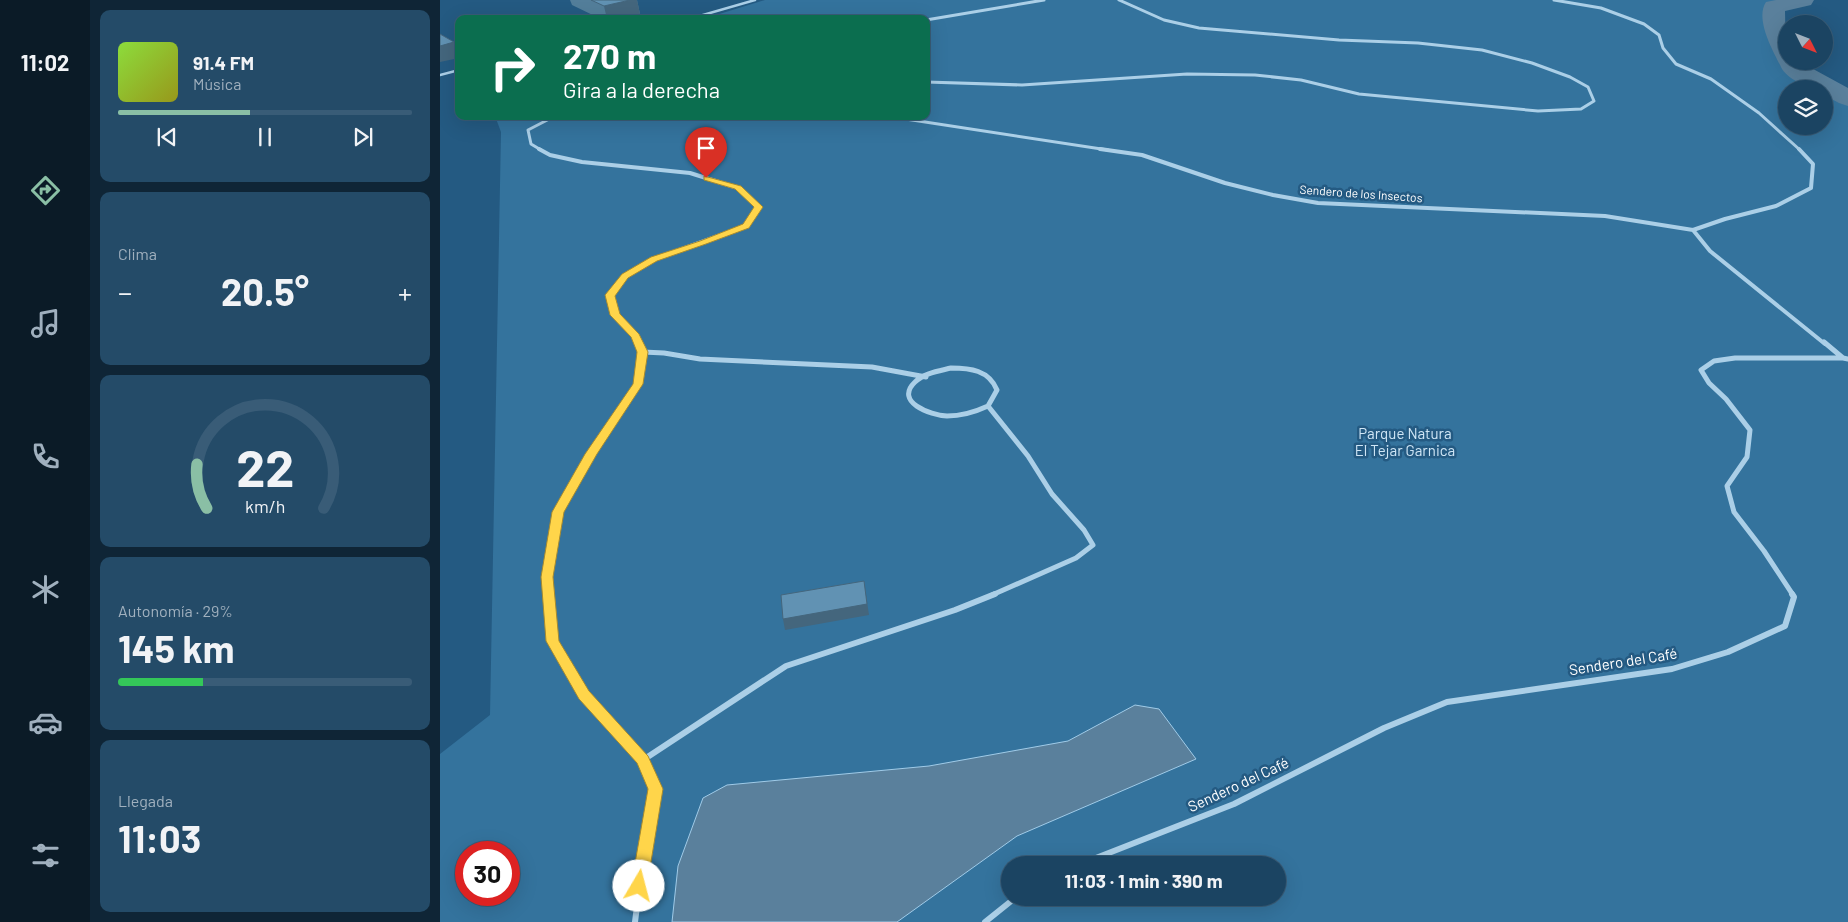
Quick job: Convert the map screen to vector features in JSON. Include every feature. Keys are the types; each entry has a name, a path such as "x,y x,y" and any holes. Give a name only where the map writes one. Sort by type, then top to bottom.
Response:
{"street":[{"path":"930,19 1044,0"},
{"path":"930,82 1022,85 1187,74 1255,75 1301,80 1359,94 1538,111 1581,109 1594,101 1588,87 1570,77 1532,63 1482,50 1199,28 1164,20 1119,0"},
{"path":"1554,0 1601,8 1644,24 1659,35 1663,48 1676,64 1711,79 1759,113 1792,141 1813,164 1811,188 1776,206 1725,219 1693,230 1710,251 1846,358"},
{"path":"547,120 528,130 531,144 550,154 582,162 690,173 738,188 759,207 746,226 654,259 625,276 610,295 615,315 636,336 642,352 638,384 591,454 558,512 547,577 553,641 584,695 643,760 656,789 644,851 635,922"},
{"name":"Sendero de los Insectos","path":"912,120 1142,155 1225,183 1273,195 1318,203 1605,216 1693,230"},
{"path":"642,352 664,353 710,360 872,367 926,377"},
{"name":"Sendero del Café","path":"1101,856 1234,804 1384,728 1447,702 1672,669 1728,652 1784,626 1794,597 1764,551 1734,512 1727,486 1747,457 1750,430 1726,399 1709,383 1701,370 1714,361 1735,358 1846,358"},
{"path":"951,368 978,371 989,376 995,383 997,390 988,406 961,415 946,416 921,411 913,405 909,398 910,390 915,382 926,377 937,371 951,368"},
{"path":"643,760 786,666 955,610 1018,585 1076,558 1092,545 1084,530 1052,494 1028,456 988,406"},
{"path":"985,922 1005,906"}],"lane":[{"path":"703,15 755,0"},
{"path":"440,74 455,71"}],"green space":[{"name":"Parque Natura El Tejar Garnica","path":"765,0 1780,0 1769,9 1772,23 1778,28 1778,70 1795,70 1811,80 1778,80 1778,135 1833,135 1833,89 1848,95 1848,922 440,922 440,754 490,715 501,132 496,120 930,120 930,15 716,15"}],"shaded area":[{"path":"1135,705 1159,709 1196,759 1017,836 897,922 672,922 678,866 703,798 727,785 929,766 1068,741"}],"building":[{"path":"591,0 630,0 604,6"},
{"path":"440,34 454,42 440,46"},
{"path":"864,581 867,604 783,619 781,595"}],"waterway":[{"path":"1778,34 1773,21 1774,7 1803,0"},
{"path":"1796,70 1848,98"}],"route":[{"path":"639,886 656,789 643,760 584,695 553,641 547,577 558,512 591,454 638,384 642,352 636,336 615,315 610,295 625,276 654,259 746,226 759,207 738,188 706,178"}]}
